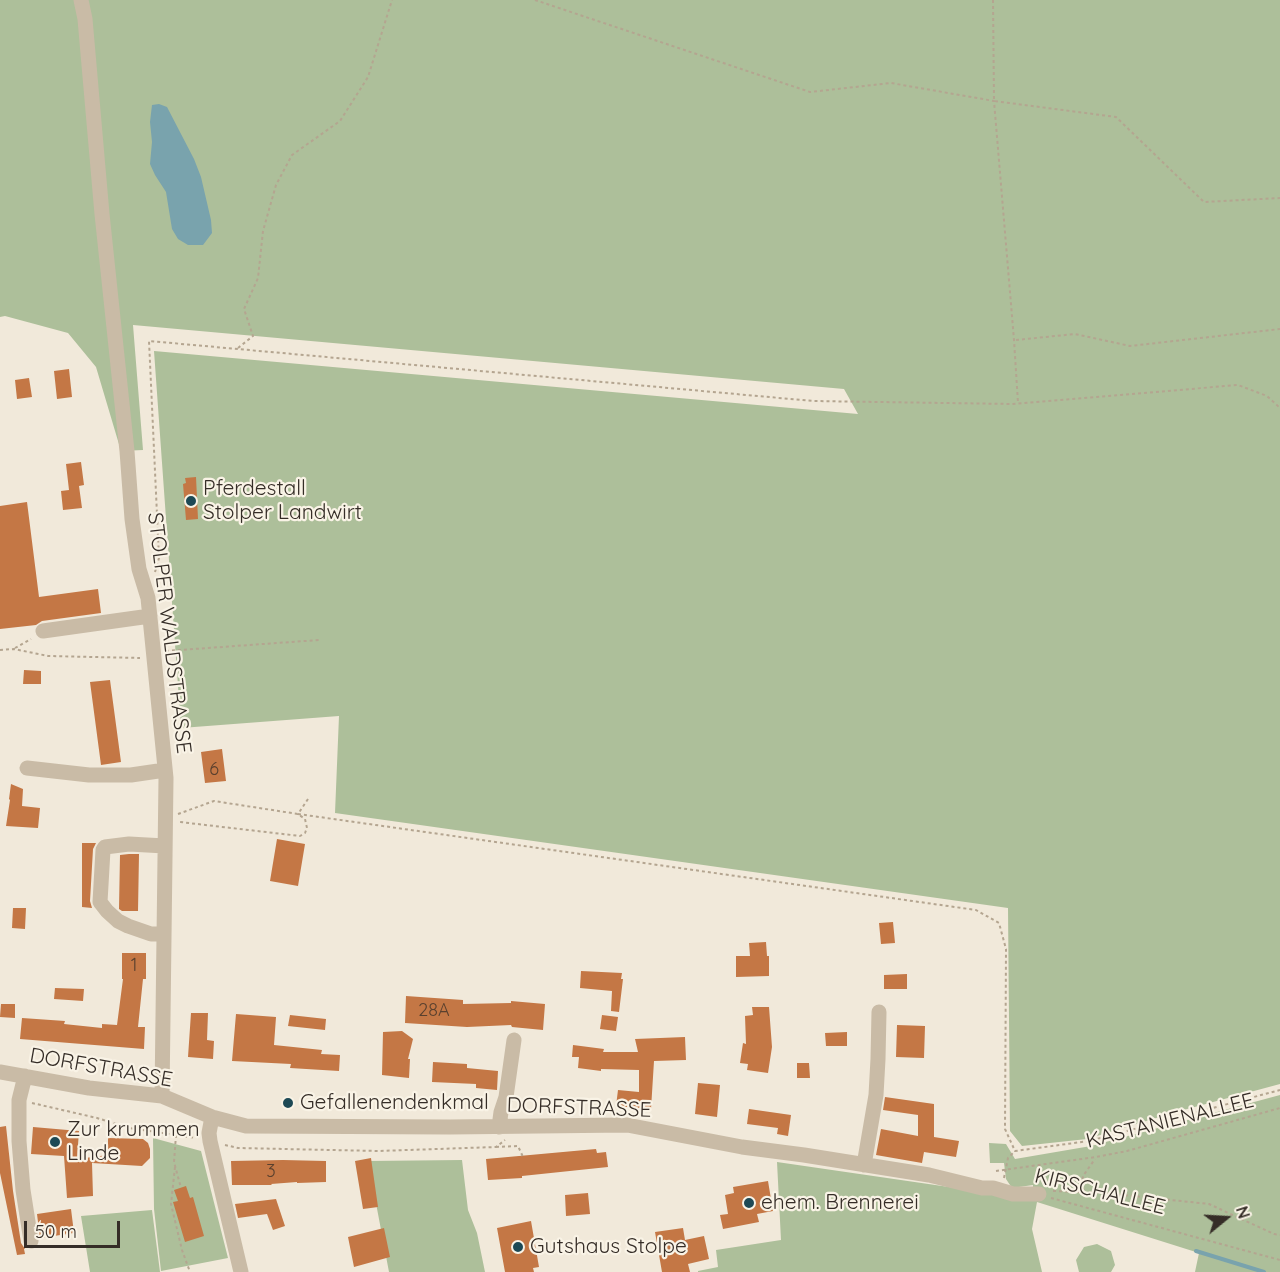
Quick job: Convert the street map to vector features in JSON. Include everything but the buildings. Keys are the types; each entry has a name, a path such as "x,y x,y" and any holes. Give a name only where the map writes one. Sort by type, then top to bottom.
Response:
{"street":[{"name":"STOLPER WALDSTRASSE","path":"81,0 85,19 102,214 128,451 132,519 140,569 148,598 165,770 162,1096"},
{"path":"44,631 150,616"},
{"path":"27,768 89,775 132,775 165,770"},
{"path":"164,934 151,934 128,926 118,921 100,902 105,847 129,844 165,846"},
{"path":"864,1165 876,1095 879,1012"},
{"path":"499,1126 506,1097 514,1040"},
{"name":"DORFSTRASSE","path":"0,1072 89,1088 162,1096 212,1117 246,1126 627,1125 742,1147 928,1175 1008,1192"},
{"path":"25,1076 19,1100 19,1141 23,1190 31,1241"},
{"path":"212,1117 209,1133 213,1161 241,1272"},
{"name":"KIRSCHALLEE","path":"1008,1192 1039,1194"}],"path":[{"path":"236,349 253,336 244,309 258,278 263,231 276,185 292,154 340,121 368,77 392,0"},
{"path":"535,0 810,92 891,83 994,101 1116,117 1204,202 1280,198"},
{"path":"993,0 994,101 1018,403"},
{"path":"1014,340 1075,333 1130,346 1280,329"},
{"path":"148,598 159,558 149,342 813,401 1018,403 1238,385 1267,396 1280,408"},
{"path":"14,649 44,631"},
{"path":"0,650 14,649 48,656 154,655 319,640"},
{"path":"298,814 308,799"},
{"path":"298,814 305,819 307,825 306,831 300,836 179,822 177,814 214,801 976,910 999,923 1006,949 1005,1129 1015,1151"},
{"path":"1008,1192 1005,1170 1008,1158 1015,1151 1089,1141 1280,1090"},
{"name":"KASTANIENALLEE","path":"996,1171 1127,1151 1280,1108"},
{"path":"176,1135 174,1162 181,1188"},
{"path":"496,1147 518,1146 523,1157"},
{"path":"1084,1191 1083,1176 1096,1157"},
{"path":"175,1167 171,1204 190,1272"},
{"path":"1039,1194 1044,1191 1084,1191 1209,1204 1280,1235"},
{"name":"KIRSCHALLEE","path":"1039,1194 1280,1260"}],"green space":[{"path":"0,0 1280,0 1280,1084 1087,1139 1022,1146 1010,1131 1008,908 335,813 339,716 181,728 154,351 858,414 844,389 133,325 143,450 121,451 96,367 68,333 5,316 0,317"},
{"path":"1280,1095 1280,1272 1195,1272 1199,1253 1037,1202 1032,1229 1042,1272 698,1272 718,1267 716,1250 781,1240 777,1162 1004,1195 1033,1189 1033,1185 1012,1188 1006,1179 1004,1163 990,1163 989,1143 1006,1144 1015,1159 1091,1146"},
{"path":"153,1138 201,1151 228,1258 161,1271 154,1209"},
{"path":"462,1160 468,1210 477,1233 485,1272 389,1272 368,1161"},
{"path":"152,1210 160,1272 90,1272 81,1216"},
{"path":"1097,1244 1111,1251 1115,1265 1111,1272 1079,1272 1076,1260 1084,1247"}],"water":[{"path":"159,104 167,107 201,177 212,233 203,245 188,245 178,239 172,229 166,192 150,164 152,105"}],"waterway":[{"path":"1196,1251 1264,1272"}],"place":[{"name":"Pferdestall Stolper Landwirt","path":"191,501"},
{"name":"Gefallenendenkmal","path":"288,1103"},
{"name":"Zur krummen Linde","path":"55,1142"},
{"name":"ehem. Brennerei","path":"749,1203"},
{"name":"Gutshaus Stolpe","path":"518,1247"}]}
